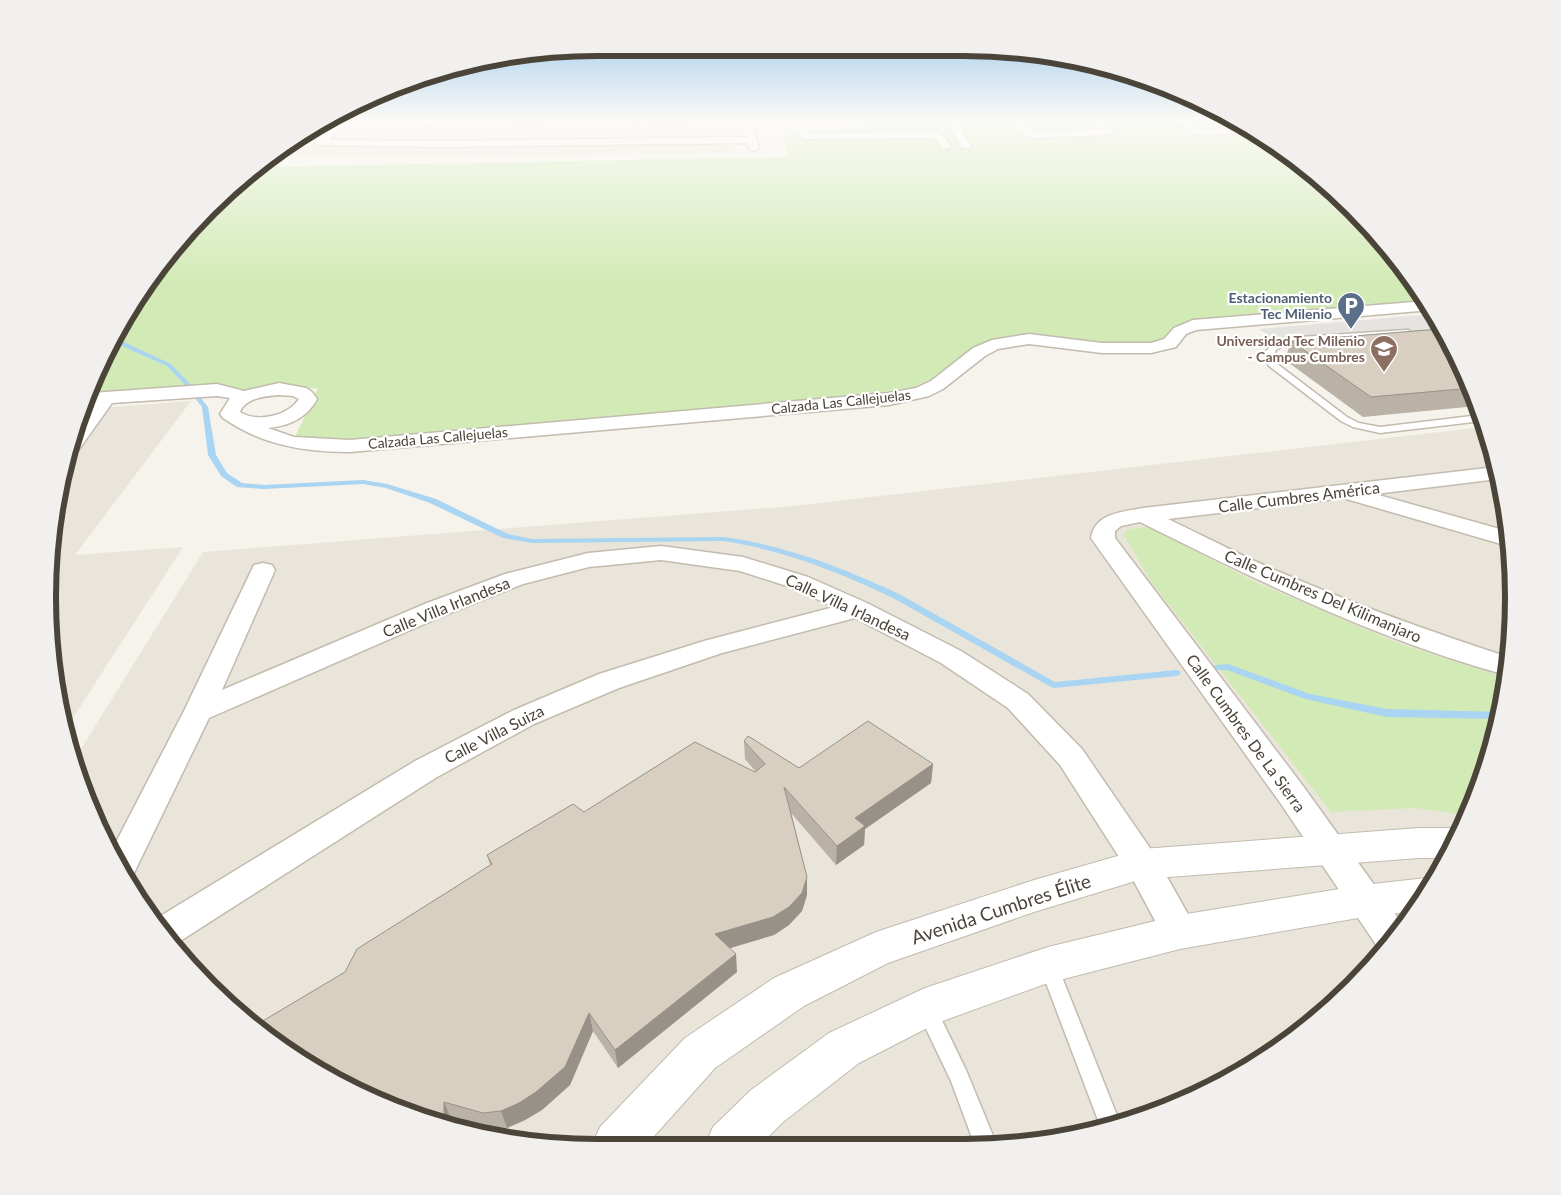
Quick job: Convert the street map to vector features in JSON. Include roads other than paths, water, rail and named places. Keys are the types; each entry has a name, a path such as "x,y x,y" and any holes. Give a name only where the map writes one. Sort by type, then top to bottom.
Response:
{"street":[{"name":"Calzada Las Callejuelas","path":"242,422 264,435 281,440 316,446 350,446 889,399 922,392 937,384 979,352 992,345 1009,341 1028,339 1112,349 1151,348 1170,343 1180,331 1193,325 1420,307"},
{"path":"279,389 299,391 306,395 308,400 306,405 300,410 292,415 267,422 242,422 230,414 235,404 248,397 279,389"},
{"path":"87,418 98,399 217,390 248,397"},
{"name":"Calzada Las Callejuelas","path":"300,410 300,419 311,430 326,438 350,446"},
{"name":"Calle Cumbres América","path":"1104,529 1114,521 1143,515 1490,475"},
{"path":"1341,492 1501,536"},
{"name":"Calle Cumbres Del Kilimanjaro","path":"1143,515 1272,578 1329,602 1412,635 1500,664"},
{"name":"Calle Cumbres De La Sierra","path":"1104,529 1103,538 1331,851 1364,901 1388,933"},
{"name":"Calle Villa Irlandesa","path":"198,711 444,606 514,579 588,560 661,553 743,564 799,582 858,609 951,657 1018,701 1070,757 1142,864 1180,932"},
{"path":"124,859 198,711 263,570"},
{"name":"Calle Villa Suiza","path":"169,929 426,769 524,717 610,682 713,647 858,609"},
{"name":"Avenida Cumbres Élite","path":"620,1139 700,1053 789,992 884,948 1034,896 1142,864 1419,843 1446,843"},
{"path":"733,1139 767,1106 844,1048 926,1008 1048,965 1180,932 1364,901 1416,895"}],"lane":[{"path":"1413,331 1289,340 1277,344 1270,350 1269,357 1272,364 1356,425 1380,430 1474,419"},
{"path":"1048,965 1108,1119"},
{"path":"926,1008 959,1077 983,1138"}],"waterway":[{"path":"120,343 169,365 186,383 205,407 212,455 224,474 240,485 264,487 363,482 387,486 433,501 506,536 532,541 724,539 770,547 835,568 898,597 1054,685 1176,673"},
{"path":"1211,668 1228,667 1308,697 1387,713 1491,715"}],"place":[{"name":"Estacionamiento Tec Milenio","path":"1351,330"},
{"name":"Universidad Tec Milenio - Campus Cumbres","path":"1384,373"}]}
